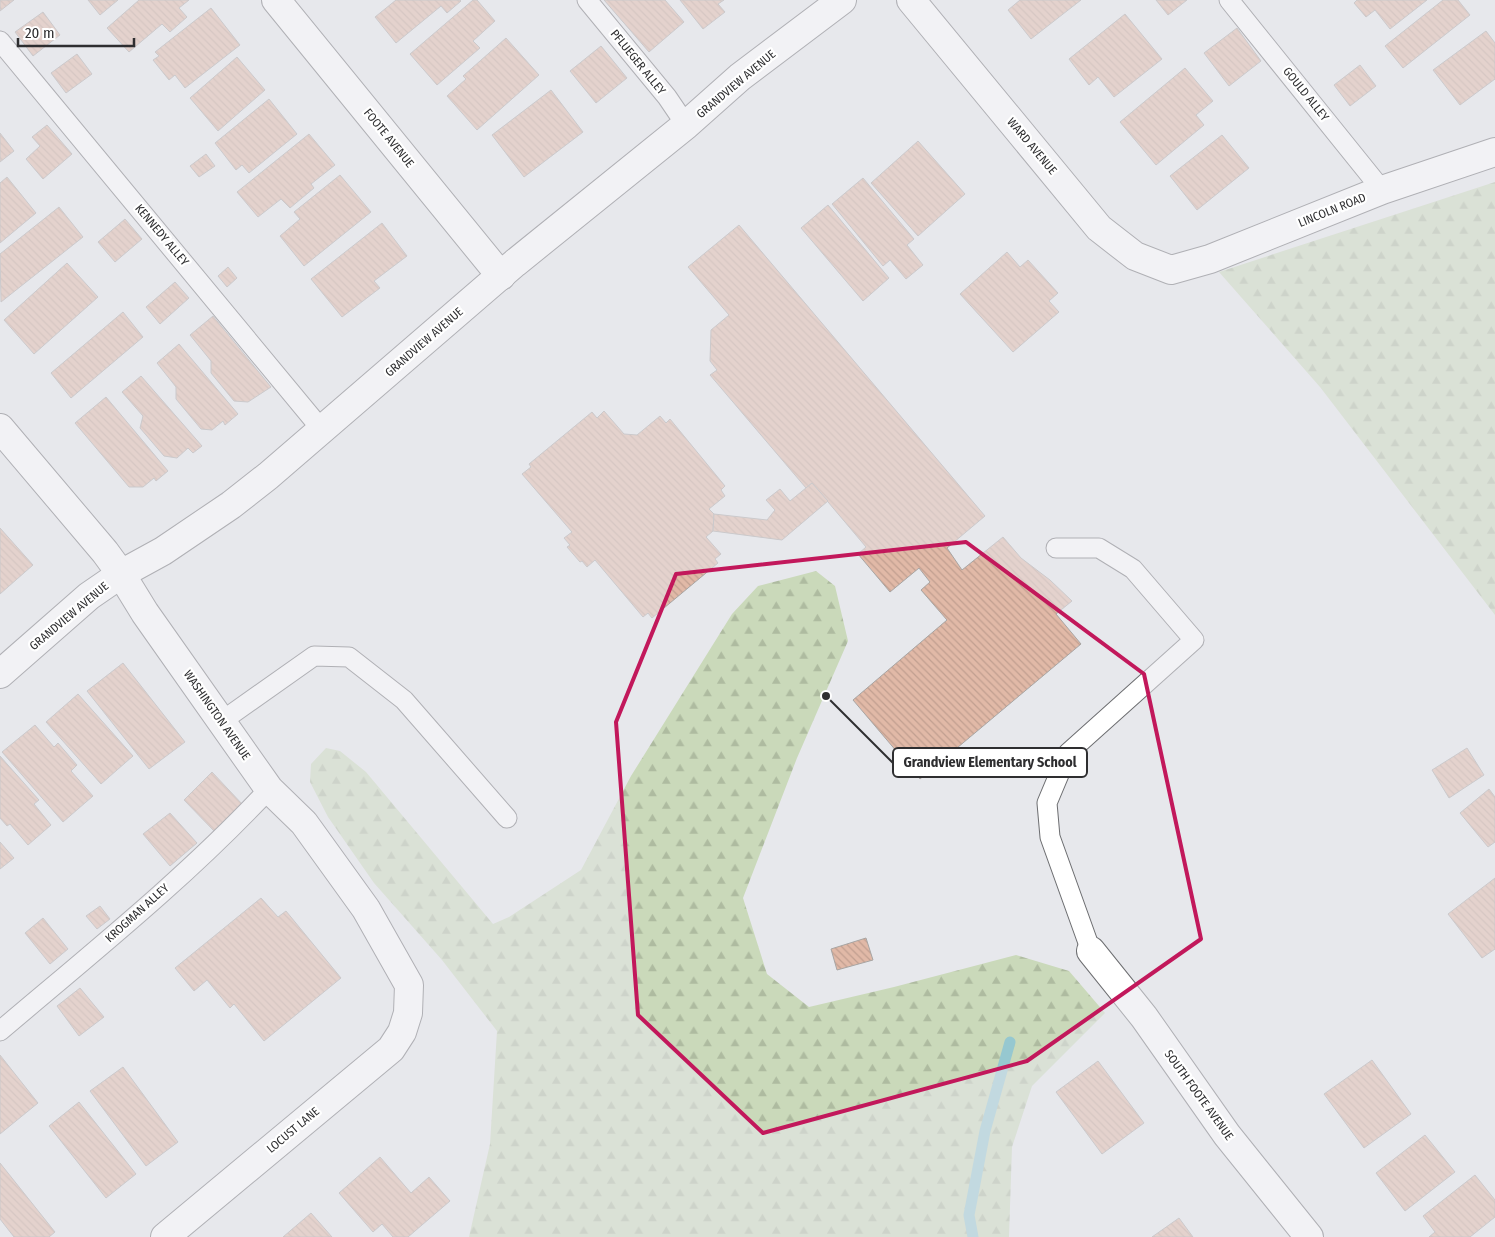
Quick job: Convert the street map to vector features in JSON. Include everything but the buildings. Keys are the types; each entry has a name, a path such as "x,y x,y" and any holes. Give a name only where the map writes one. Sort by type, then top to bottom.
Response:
{"street":[{"name":"FOOTE AVENUE","path":"276,0 501,276"},
{"name":"GRANDVIEW AVENUE","path":"0,674 90,596 121,574 163,551 231,505 322,430 501,276 686,125 740,77 842,0"},
{"name":"WARD AVENUE","path":"911,0 1099,228 1136,256 1171,270"},
{"name":"LINCOLN ROAD","path":"1171,270 1210,259 1382,190 1495,152"},
{"name":"WASHINGTON AVENUE","path":"0,428 121,574 145,613 268,789 304,823 366,909 409,986 408,1013"},
{"name":"SOUTH FOOTE AVENUE","path":"1091,951 1144,1017 1222,1127 1309,1237"},
{"name":"LOCUST LANE","path":"165,1237 391,1049 402,1032 408,1013"}],"lane":[{"name":"PFLUEGER ALLEY","path":"587,0 667,97 686,125"},
{"name":"GOULD ALLEY","path":"1229,0 1382,190"},
{"name":"KENNEDY ALLEY","path":"0,41 322,430"},
{"path":"1056,548 1099,548 1134,568 1194,640 1068,753 1048,803 1050,837 1091,951"},
{"path":"222,721 314,656 350,657 404,700 507,818"},
{"name":"KROGMAN ALLEY","path":"0,1031 129,922 236,824 268,789"}],"highlighted area":[{"path":"966,542 1144,674 1201,939 1027,1061 763,1133 638,1015 616,722 676,574"}],"green space":[{"path":"1495,182 1495,615 1320,387 1219,272"},
{"path":"816,571 835,586 848,641 797,758 743,898 767,974 809,1007 1016,955 1069,971 1105,1013 1032,1086 1012,1147 1009,1237 469,1237 490,1144 497,1031 442,960 374,883 328,817 310,782 311,764 326,748 340,751 366,772 493,924 509,917 581,870 631,776 732,614 758,586"}],"waterway":[{"path":"973,1237 969,1215 985,1131 1010,1042"}],"place":[{"name":"Grandview Elementary School","path":"826,696"}]}
